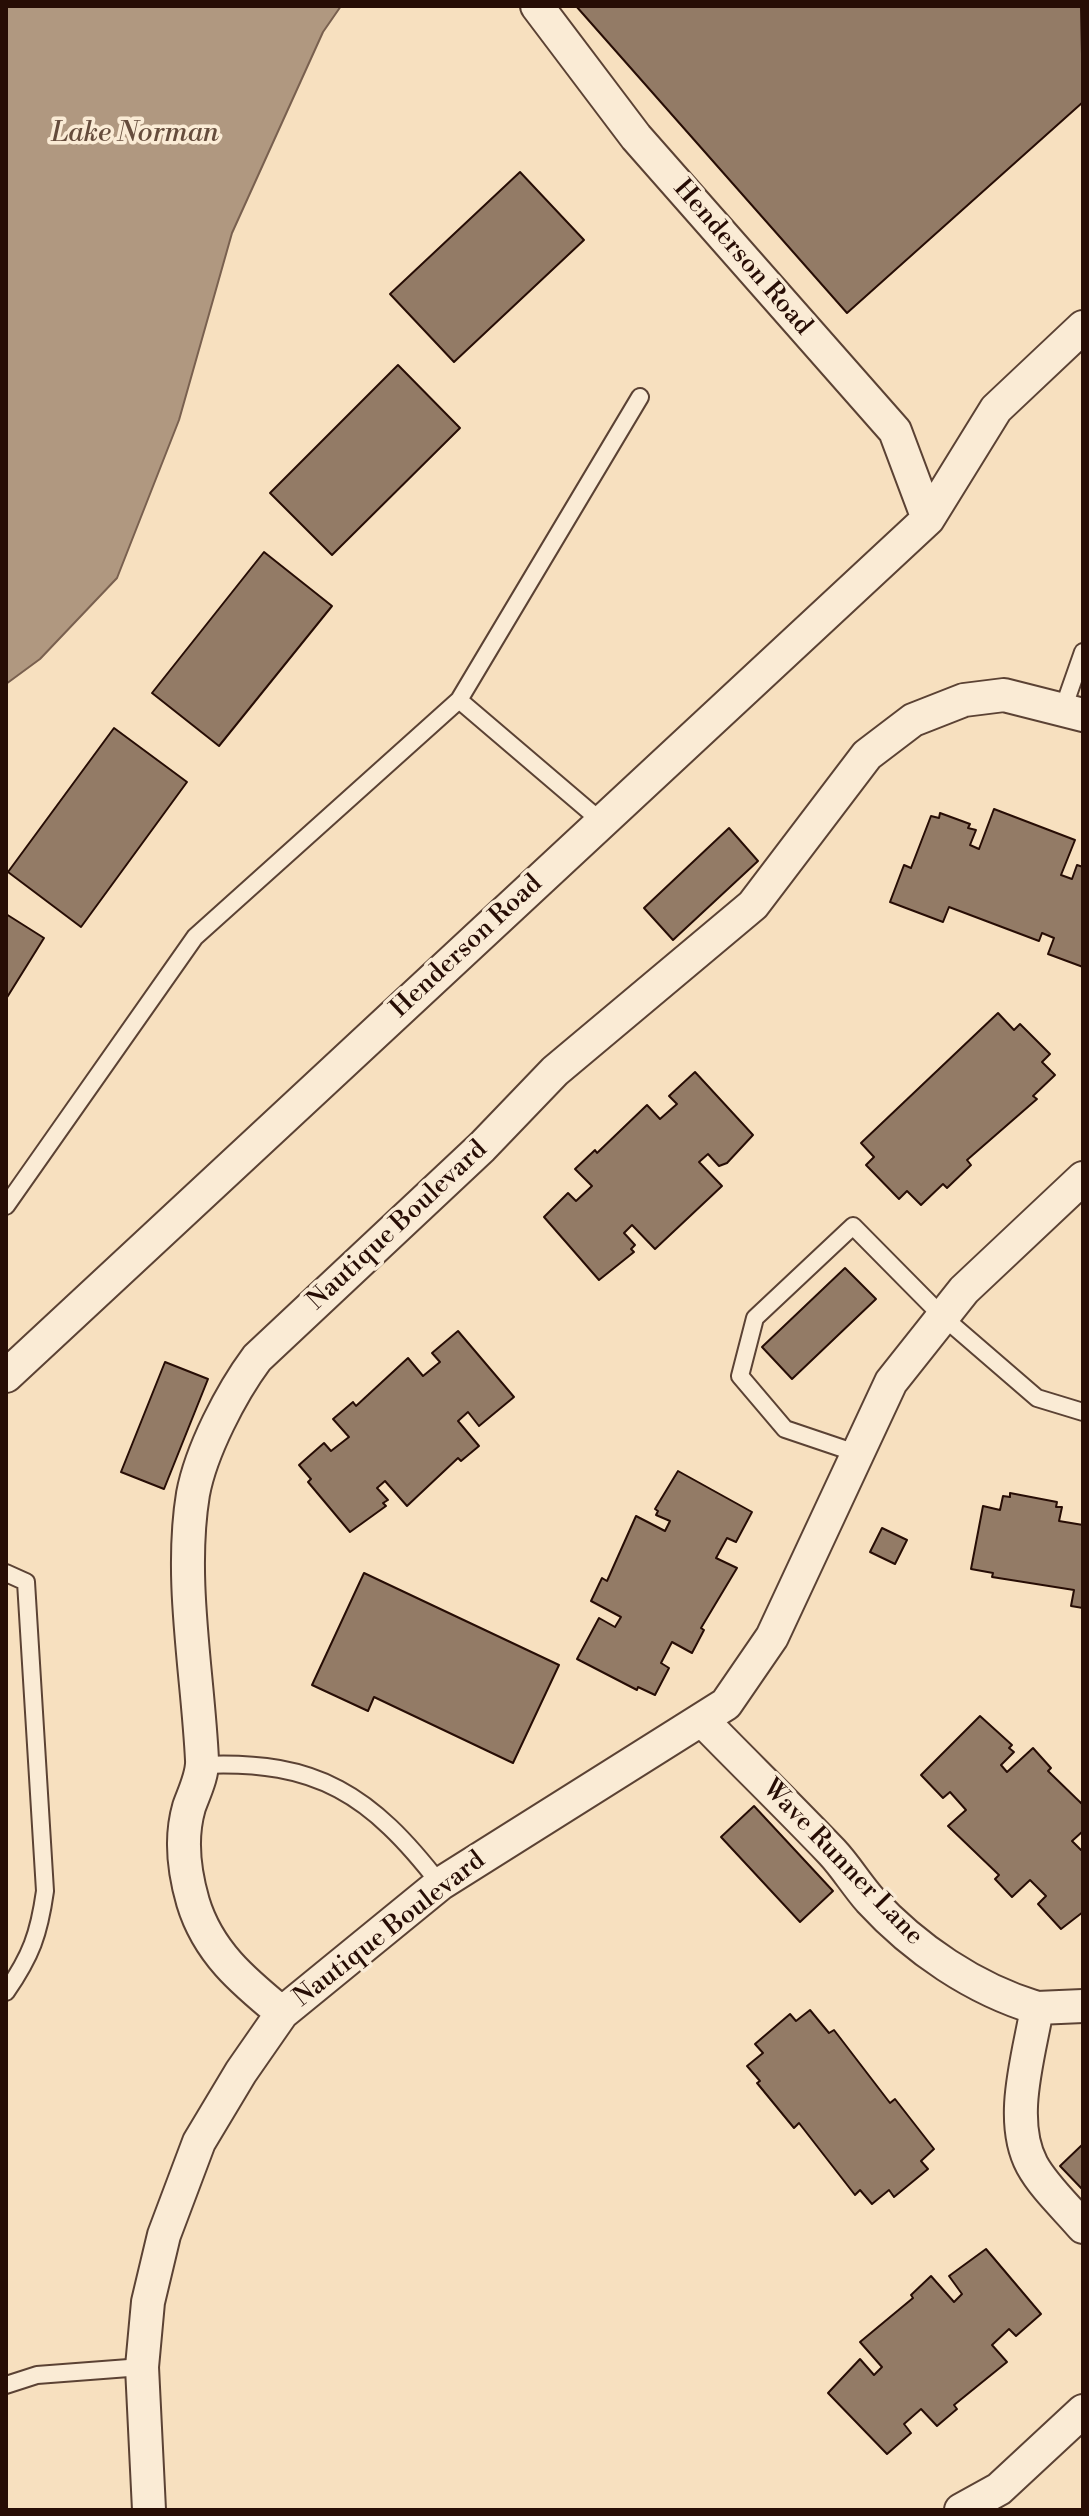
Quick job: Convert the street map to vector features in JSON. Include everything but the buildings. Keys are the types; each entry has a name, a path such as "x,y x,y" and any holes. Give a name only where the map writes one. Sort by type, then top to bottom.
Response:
{"street":[{"name":"Henderson Road","path":"537,6 636,137 895,431 928,519"},
{"name":"Henderson Road","path":"6,1376 928,519 996,409 1083,327"},
{"name":"Nautique Boulevard","path":"282,2013 249,1986 208,1942 193,1902 184,1864 183,1836 203,1765 189,1545 193,1492 230,1394 257,1358 482,1147 555,1071 753,905 867,755 913,720 964,700 1004,695 1073,712"},
{"name":"Nautique Boulevard","path":"149,2510 142,2367 148,2302 164,2235 199,2142 282,2013 440,1884 726,1704 772,1637 891,1382 942,1316 1083,1178"},
{"name":"Wave Runner Lane","path":"703,1721 835,1855 871,1901 926,1951 959,1974 1010,2000 1037,2008 1083,2006"},
{"path":"1037,2008 1024,2083 1025,2146 1033,2167 1083,2227"},
{"path":"961,2510 999,2489 1083,2411"}],"lane":[{"path":"6,1206 195,937 459,700 640,397"},
{"path":"1073,712 1083,652"},
{"path":"459,700 602,822"},
{"path":"856,1453 785,1429 740,1376 755,1318 853,1226 942,1316 1037,1398 1083,1412"},
{"path":"6,1573 26,1582 45,1891 40,1931 26,1963 6,1992"},
{"path":"203,1765 248,1763 284,1768 319,1779 355,1797 384,1819 440,1884"},
{"path":"6,2385 37,2375 142,2367"}],"water":[{"name":"Lake Norman","path":"6,6 341,6 323,32 232,233 179,420 117,578 40,659 6,684"}]}
